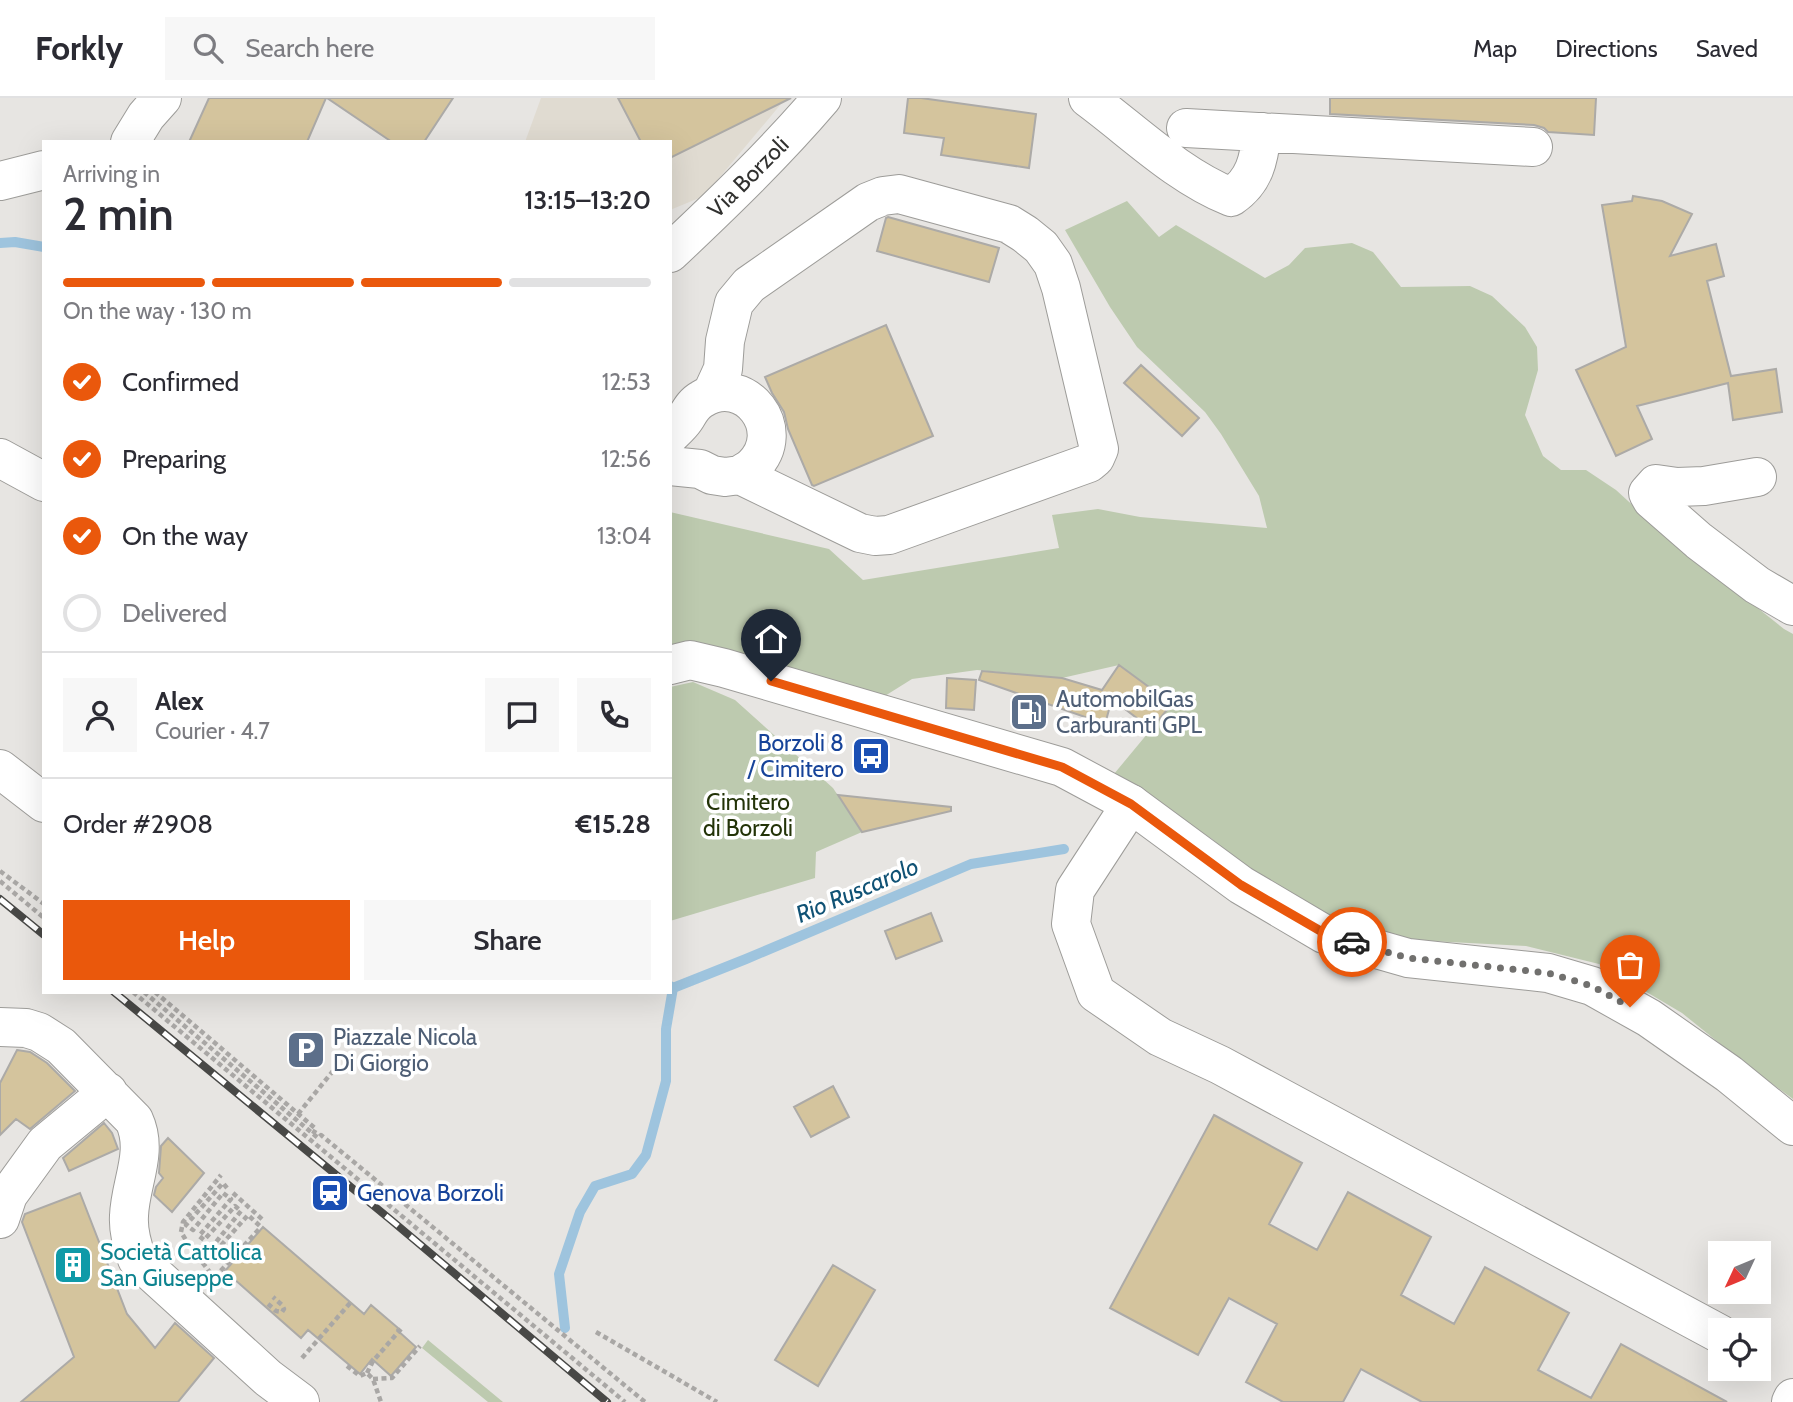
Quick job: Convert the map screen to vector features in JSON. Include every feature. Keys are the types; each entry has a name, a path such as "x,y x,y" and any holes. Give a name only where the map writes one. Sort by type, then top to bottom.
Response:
{"street":[{"path":"132,140 146,116 162,98"},
{"name":"Via Borzoli","path":"672,251 748,179 822,98"},
{"path":"1088,98 1159,153 1205,184 1231,197 1243,189 1253,171 1259,157 1262,132"},
{"path":"1186,128 1534,147"},
{"path":"0,181 42,170"},
{"path":"712,393 723,369 729,321 734,303 740,294 859,208 883,196 899,194 1009,224 1041,247 1052,264 1098,449 1095,458 1089,463 890,535 875,536 859,533 740,475"},
{"path":"712,393 740,394 752,402 761,413 767,427 761,456 752,467 740,475 725,477 685,468 690,460 682,434 677,428 700,399 712,393"},
{"path":"0,458 42,481"},
{"path":"1757,477 1704,486 1656,484 1648,493 1652,500 1699,541 1757,585 1793,606"},
{"path":"672,664 690,660 724,668 1062,767 1131,804 1241,885 1324,933 1408,958 1548,973 1592,986 1649,1017 1729,1074 1793,1126"},
{"path":"0,769 42,801"},
{"path":"1131,804 1074,890 1071,924 1096,993 1160,1037 1220,1065 1708,1328"},
{"path":"0,1027 26,1028 39,1032 61,1046 134,1120 141,1144 128,1215 137,1259 268,1378 300,1402"},
{"path":"0,1219 8,1195 45,1144 108,1092"}],"path":[{"path":"0,871 42,902"},
{"path":"0,881 42,916"},
{"path":"135,994 625,1402"},
{"path":"146,994 313,1134 318,1138 321,1135 645,1402"},
{"path":"157,994 316,1129 313,1134"},
{"path":"298,1114 333,1072"},
{"path":"203,1262 181,1233 183,1222 221,1175"},
{"path":"227,1188 223,1183 187,1225 193,1230 223,1192 230,1199 199,1236 204,1240 235,1206 241,1211 212,1247 216,1251 248,1215 262,1224"},
{"path":"233,1193 262,1224"},
{"path":"215,1277 262,1224"},
{"path":"268,1304 276,1311 282,1312 282,1305 273,1297"},
{"path":"302,1358 351,1302"},
{"path":"347,1366 360,1376 367,1373 373,1361 401,1329"},
{"path":"596,1332 717,1402"},
{"path":"373,1379 392,1378 420,1346"},
{"path":"367,1373 373,1379 381,1402"}],"shaded area":[{"path":"541,98 786,98 704,196 672,209 672,140 526,140"}],"green space":[{"path":"1127,201 1159,237 1176,225 1265,278 1289,265 1305,248 1352,243 1373,252 1401,287 1470,286 1492,296 1525,327 1537,347 1538,370 1525,415 1543,456 1561,470 1586,470 1616,490 1662,532 1793,634 1793,1099 1682,1013 1599,964 1526,946 1393,939 1330,917 1280,894 1212,839 1114,774 1172,704 1119,665 1062,678 977,670 912,679 880,699 672,652 672,512 829,549 863,580 1059,548 1052,515 1098,509 1140,517 1267,528 1259,496 1221,434 1205,412 1137,347 1065,230"},
{"name":"Cimitero di Borzoli","path":"693,682 735,700 833,788 862,832 816,852 815,878 672,920 672,687"},
{"path":"428,1340 503,1402 488,1402 422,1348"}],"building":[{"path":"209,98 326,98 308,140 190,140"},
{"path":"327,98 453,98 425,140 389,140"},
{"path":"618,98 791,98 672,157 672,140 640,140"},
{"path":"908,98 1036,114 1029,168 941,155 944,138 904,133"},
{"path":"1330,98 1596,98 1594,135 1548,132 1534,125 1330,114"},
{"path":"1633,196 1662,201 1692,214 1670,256 1716,244 1724,276 1707,281 1731,376 1776,369 1782,412 1733,420 1728,383 1637,406 1652,439 1616,456 1576,370 1626,347 1602,205 1632,201"},
{"path":"888,217 999,248 989,282 877,251"},
{"path":"886,325 933,436 814,486 788,429 784,412 765,377"},
{"path":"1141,365 1199,418 1182,436 1124,383"},
{"path":"1119,665 1172,704 1151,729 1112,699 1105,724 979,680 982,671 1062,678 1102,690"},
{"path":"947,678 976,680 974,710 946,708"},
{"path":"838,795 951,807 951,811 862,832"},
{"path":"931,913 942,941 896,959 885,931"},
{"path":"17,1050 30,1052 47,1063 75,1091 30,1129 16,1119 0,1135 0,1083"},
{"path":"833,1086 849,1117 811,1137 794,1107"},
{"path":"1214,1115 1302,1163 1269,1224 1317,1250 1348,1192 1431,1237 1401,1295 1454,1324 1485,1267 1569,1313 1538,1370 1591,1398 1621,1344 1727,1402 1422,1402 1361,1369 1343,1402 1283,1402 1246,1382 1277,1324 1229,1298 1198,1355 1110,1308"},
{"path":"104,1123 112,1133 118,1149 69,1171 63,1158"},
{"path":"168,1138 204,1173 172,1212 154,1195 163,1178 159,1173 161,1146"},
{"name":"Società Cattolica San Giuseppe","path":"80,1193 127,1314 155,1348 175,1323 214,1358 178,1402 21,1402 74,1357 22,1222 25,1214"},
{"path":"263,1227 364,1314 371,1305 416,1347 391,1376 372,1359 360,1374 308,1330 301,1338 225,1271"},
{"path":"833,1265 875,1290 818,1386 775,1360"}],"waterway":[{"name":"Rio Ruscarolo","path":"0,243 15,242 42,247"},
{"name":"Rio Ruscarolo","path":"672,987 971,864 1064,849"},
{"path":"672,994 673,988"},
{"path":"565,1328 559,1274 580,1212 595,1186 632,1174 646,1155 666,1081 666,1029 672,994"}],"railway":[{"path":"0,899 42,933"},
{"path":"116,994 607,1402"}],"way so far":[{"path":"1352,942 1408,958 1548,973 1592,986 1630,1007"}],"place":[{"name":"AutomobilGas Carburanti GPL","path":"1029,712"},
{"name":"Borzoli 8 / Cimitero","path":"871,756"},
{"name":"Piazzale Nicola Di Giorgio","path":"306,1050"},
{"name":"Genova Borzoli","path":"330,1193"},
{"name":"Società Cattolica San Giuseppe","path":"73,1265"}],"route":[{"path":"771,681 1062,767 1131,804 1241,885 1324,933 1352,942"}]}
